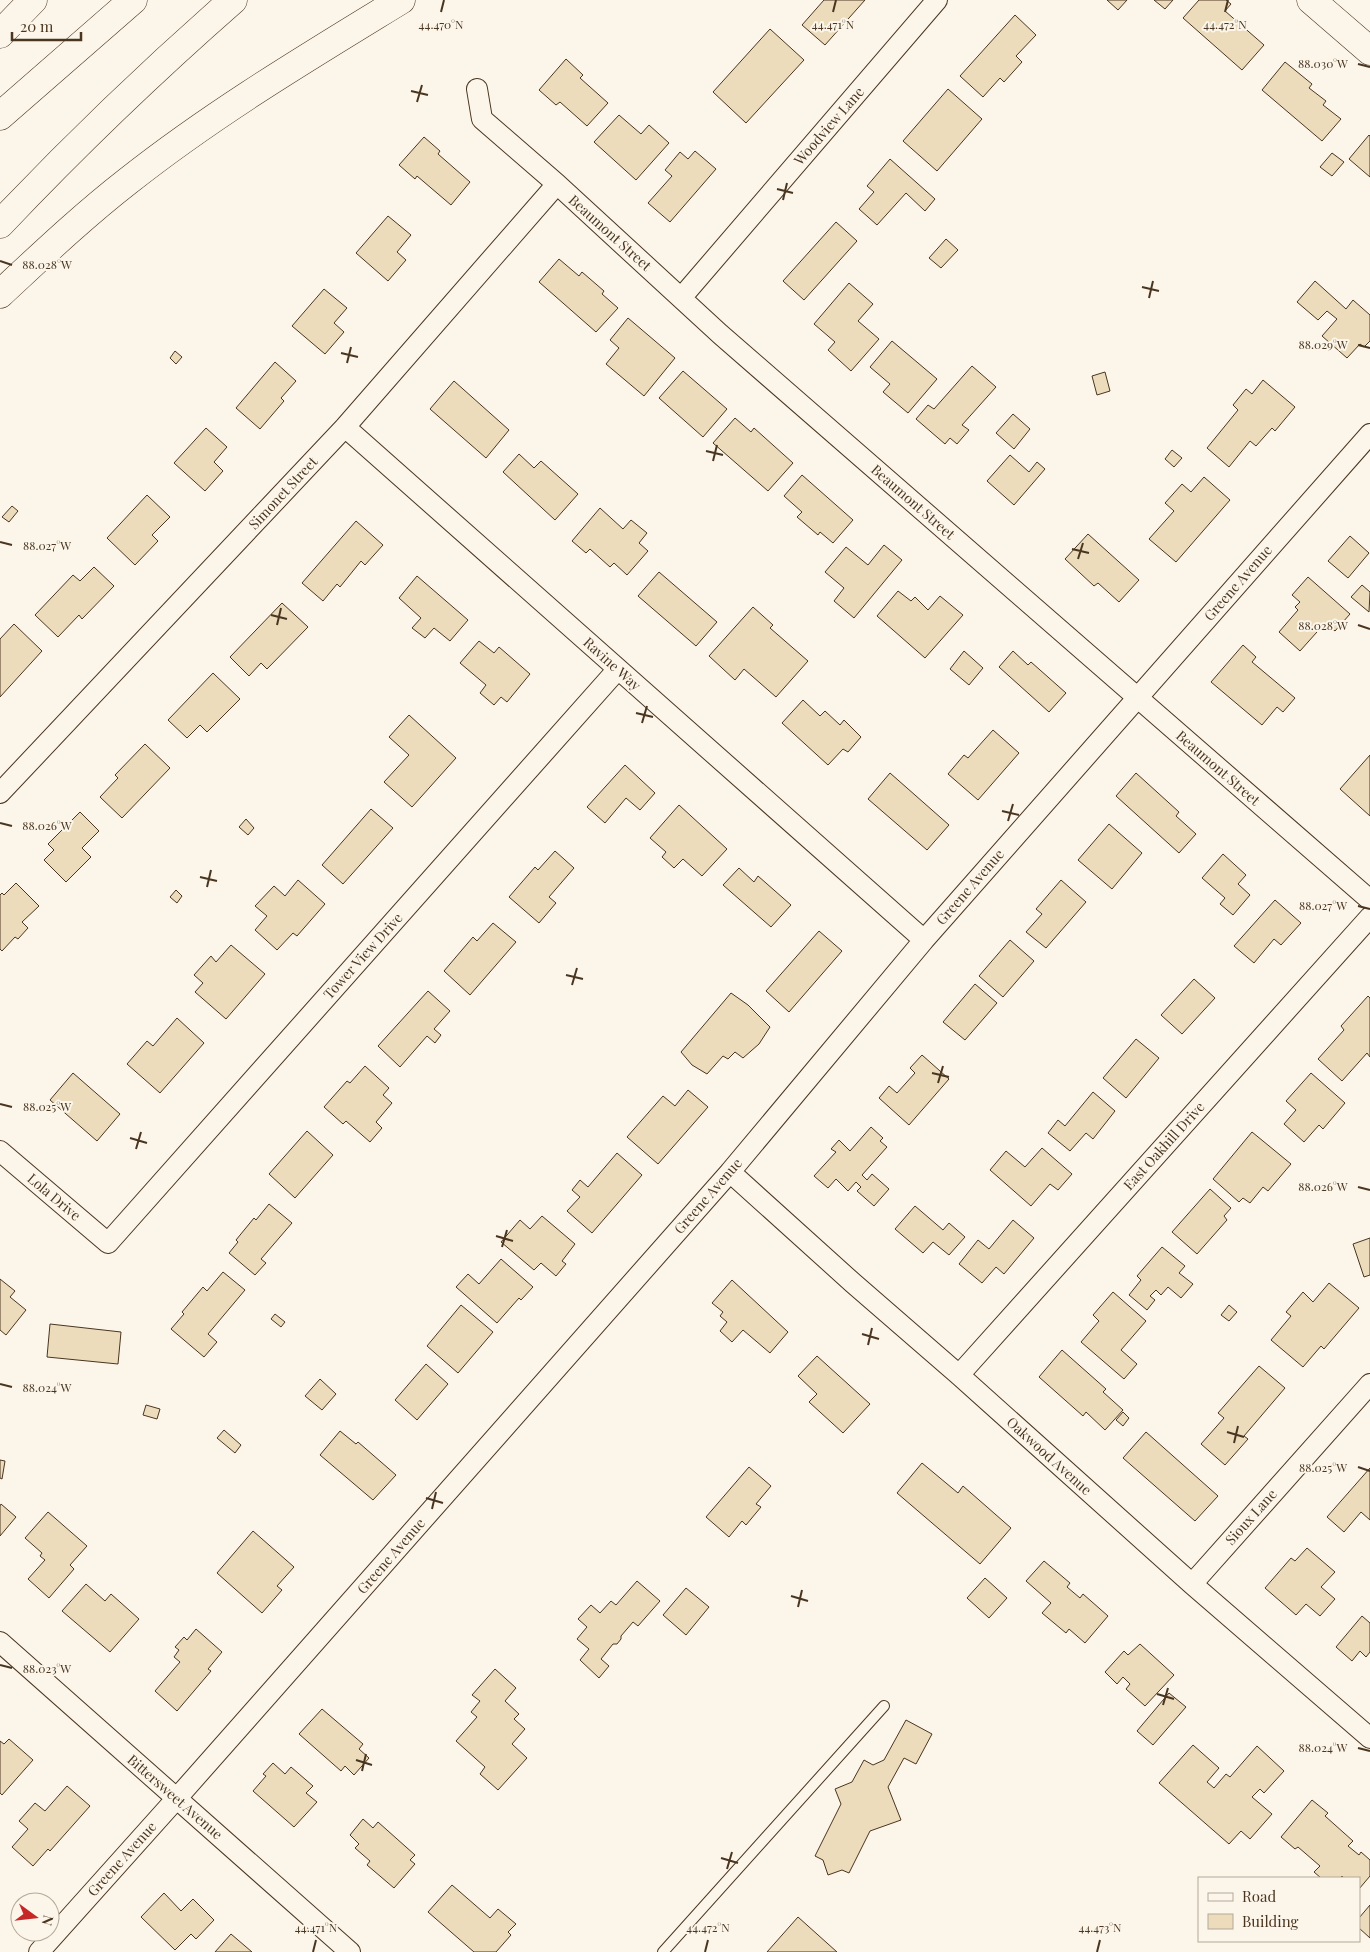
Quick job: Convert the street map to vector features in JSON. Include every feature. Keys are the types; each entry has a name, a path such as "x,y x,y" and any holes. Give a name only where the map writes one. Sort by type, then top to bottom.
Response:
{"main road":[{"path":"0,34 33,0"},
{"path":"0,116 133,0"},
{"path":"0,224 60,161 183,44 233,0"},
{"path":"0,294 60,237 128,180 276,76 401,0"},
{"path":"1325,4 1370,51"}],"street":[{"name":"Woodview Lane","path":"681,298 937,0"},
{"name":"Beaumont Street","path":"477,89 482,119 557,184 728,341 1370,900"},
{"name":"Simonet Street","path":"0,793 346,427 557,184"},
{"name":"Ravine Way","path":"346,427 924,940"},
{"name":"Greene Avenue","path":"39,1952 730,1172 924,940 1370,434"},
{"name":"Tower View Drive","path":"108,1243 618,669"},
{"name":"East Oakhill Drive","path":"959,1375 1370,917"},
{"name":"Lola Drive","path":"0,1151 108,1243"},
{"name":"Oakwood Avenue","path":"730,1172 1192,1584 1370,1738"},
{"name":"Sioux Lane","path":"1192,1584 1370,1384"},
{"name":"Bittersweet Avenue","path":"0,1642 350,1952"}],"lane":[{"path":"663,1952 884,1706"}],"building":[{"path":"824,0 865,0 825,45 802,25"},
{"path":"1107,0 1127,0 1118,10"},
{"path":"1154,0 1173,0 1165,9"},
{"path":"1199,0 1226,0 1231,4 1225,11 1264,45 1242,70 1183,18"},
{"path":"1015,15 1036,35 1016,56 1022,62 1004,82 1000,78 983,97 960,76"},
{"path":"770,29 804,60 746,123 713,92"},
{"path":"566,59 583,75 580,78 608,103 587,126 560,102 556,105 539,90"},
{"path":"1285,62 1312,84 1309,88 1326,101 1323,105 1341,119 1322,141 1262,90"},
{"path":"948,89 982,119 937,171 903,141"},
{"path":"619,115 641,134 649,125 669,143 636,180 594,142"},
{"path":"1370,136 1370,177 1349,159"},
{"path":"424,137 440,151 438,154 470,182 451,205 417,176 415,179 399,165"},
{"path":"695,151 716,169 670,222 648,203 672,176 665,170 680,152 688,159"},
{"path":"1332,153 1344,162 1332,176 1320,167"},
{"path":"890,159 935,199 925,211 906,193 877,225 859,209 874,192 867,186"},
{"path":"388,216 411,235 397,252 406,260 388,281 356,253"},
{"path":"836,222 857,241 804,300 783,281"},
{"path":"946,239 958,250 941,268 929,258"},
{"path":"559,259 579,276 582,272 604,291 602,294 618,308 596,332 539,282"},
{"path":"1315,281 1346,309 1353,300 1370,315 1370,341 1364,347 1360,344 1347,358 1322,336 1337,319 1327,311 1318,320 1297,302"},
{"path":"849,283 873,304 858,321 879,339 851,371 828,350 835,342 814,324"},
{"path":"324,289 347,308 334,323 344,332 325,354 292,326"},
{"path":"628,318 675,358 644,396 606,364 619,348 610,340"},
{"path":"892,341 937,379 908,413 883,392 890,384 870,367"},
{"path":"175,351 182,357 176,364 170,358"},
{"path":"275,362 296,381 281,398 284,401 260,429 236,408"},
{"path":"972,366 996,387 962,425 969,430 957,444 950,438 945,444 916,419 928,405 934,409"},
{"path":"683,371 727,409 703,437 659,398"},
{"path":"1105,372 1110,391 1097,395 1092,376"},
{"path":"1263,380 1295,407 1275,431 1272,428 1256,446 1250,441 1229,467 1207,448 1238,410 1233,405 1246,389 1252,394"},
{"path":"454,381 509,430 486,458 430,409"},
{"path":"1013,414 1030,429 1014,449 996,433"},
{"path":"735,418 751,432 754,428 793,463 768,491 713,443"},
{"path":"206,428 227,447 214,462 223,471 205,491 174,463"},
{"path":"1172,450 1182,458 1174,467 1165,459"},
{"path":"519,454 534,468 541,461 578,494 555,520 503,472"},
{"path":"1010,455 1029,472 1037,462 1045,469 1014,505 987,481"},
{"path":"802,475 853,520 833,543 820,532 818,535 797,517 802,512 784,496"},
{"path":"1204,477 1230,500 1176,562 1149,539 1174,511 1165,503 1182,484 1191,492"},
{"path":"147,495 170,517 152,535 158,541 135,565 107,538"},
{"path":"12,506 18,511 9,522 2,517"},
{"path":"600,508 623,529 631,520 647,533 639,543 648,551 627,575 614,563 610,567 590,549 586,553 572,541"},
{"path":"356,521 383,545 365,565 361,561 340,587 337,584 323,601 302,583"},
{"path":"1088,534 1139,580 1119,602 1098,583 1094,586 1065,559"},
{"path":"1350,536 1369,553 1348,578 1328,561"},
{"path":"884,545 902,560 854,618 834,601 844,588 825,572 846,547 868,565"},
{"path":"94,567 114,586 82,619 79,615 58,637 35,615 73,575 80,581"},
{"path":"659,572 717,622 696,646 638,596"},
{"path":"417,576 468,620 450,641 434,628 425,638 412,628 421,618 399,598"},
{"path":"1308,577 1350,614 1335,631 1325,623 1300,651 1279,632 1298,610 1295,607 1300,602 1292,595"},
{"path":"1362,585 1370,592 1369,612 1351,597"},
{"path":"898,591 911,601 915,597 928,610 940,596 963,615 925,658 877,616"},
{"path":"282,603 308,627 267,669 261,663 249,676 230,657"},
{"path":"753,607 773,625 770,628 808,661 776,697 744,669 735,680 709,656"},
{"path":"14,624 42,651 0,697 0,639"},
{"path":"479,641 494,653 499,647 530,674 507,702 501,697 494,705 480,693 486,685 460,663"},
{"path":"1243,645 1256,657 1252,662 1295,698 1283,712 1277,707 1262,725 1211,682"},
{"path":"964,651 983,668 969,685 950,669"},
{"path":"1013,651 1028,665 1031,662 1066,693 1049,712 999,667"},
{"path":"213,673 240,699 207,732 200,725 187,738 168,720"},
{"path":"803,700 820,716 825,711 840,725 844,720 861,737 848,752 843,749 828,765 782,723"},
{"path":"409,715 456,758 412,807 384,782 409,755 389,737"},
{"path":"993,730 1019,753 978,800 948,774 964,755 968,758"},
{"path":"145,744 170,768 122,818 100,797 118,778 115,775"},
{"path":"1370,755 1370,816 1340,789"},
{"path":"625,765 655,793 640,810 626,798 605,823 587,807"},
{"path":"890,773 949,825 927,850 868,799"},
{"path":"1136,773 1179,812 1176,816 1196,834 1179,853 1116,796"},
{"path":"679,805 727,849 702,876 683,859 674,868 662,857 666,852 650,838"},
{"path":"371,809 393,828 343,884 322,865"},
{"path":"80,812 99,831 82,848 91,857 66,882 44,860 54,850 48,844"},
{"path":"246,819 254,828 248,835 239,827"},
{"path":"1109,824 1142,853 1112,889 1078,860"},
{"path":"555,851 574,868 549,897 556,903 539,923 509,897 535,867 538,870"},
{"path":"1223,854 1246,875 1238,884 1250,895 1233,915 1220,904 1225,898 1202,878"},
{"path":"739,868 754,882 758,876 791,905 771,927 723,885"},
{"path":"298,880 325,904 297,936 293,933 277,950 255,930 267,916 255,906 274,886 285,896"},
{"path":"1061,880 1086,902 1046,948 1026,932 1042,914 1036,909"},
{"path":"16,883 39,906 22,922 28,928 18,939 15,937 2,951 0,949 0,895 2,893 4,895"},
{"path":"176,890 182,896 177,903 170,897"},
{"path":"1275,900 1301,923 1281,945 1274,939 1254,963 1234,946"},
{"path":"493,923 516,942 470,995 444,971 473,937 477,941"},
{"path":"819,931 842,951 789,1012 766,991"},
{"path":"1010,940 1034,961 1003,997 979,976"},
{"path":"231,945 265,974 226,1019 195,992 203,983 194,975 211,956 216,962"},
{"path":"1194,979 1215,998 1182,1034 1161,1015"},
{"path":"975,984 997,1003 965,1040 943,1022"},
{"path":"428,991 450,1011 434,1029 441,1035 435,1043 427,1036 400,1067 378,1046"},
{"path":"731,993 748,1005 770,1027 759,1044 743,1058 735,1052 728,1059 723,1056 707,1074 692,1065 681,1052"},
{"path":"1368,996 1370,998 1370,1057 1367,1053 1342,1081 1318,1059 1344,1030 1341,1026"},
{"path":"177,1018 204,1043 160,1093 127,1064 147,1041 153,1046"},
{"path":"1136,1039 1159,1058 1126,1098 1103,1078"},
{"path":"922,1055 949,1079 909,1125 879,1098 889,1086 897,1093 915,1073 910,1068"},
{"path":"365,1066 389,1088 383,1095 392,1103 376,1122 382,1128 370,1142 346,1121 343,1124 324,1107 347,1081 350,1083"},
{"path":"73,1073 120,1114 97,1141 50,1100"},
{"path":"1311,1073 1345,1103 1323,1129 1319,1125 1304,1142 1284,1124 1296,1110 1286,1101"},
{"path":"688,1090 708,1107 658,1164 627,1137 663,1096 675,1106"},
{"path":"1093,1092 1115,1111 1093,1139 1086,1133 1070,1151 1048,1133 1058,1120 1065,1126"},
{"path":"871,1127 883,1138 880,1141 887,1147 862,1175 867,1180 872,1174 889,1189 874,1206 857,1191 861,1187 856,1182 848,1191 836,1179 828,1188 814,1176 836,1152 831,1149 839,1140 850,1151"},
{"path":"307,1131 333,1155 295,1198 269,1174"},
{"path":"1252,1132 1291,1164 1268,1191 1263,1187 1250,1203 1243,1198 1239,1202 1213,1179"},
{"path":"1042,1148 1072,1174 1058,1190 1050,1184 1031,1206 990,1170 1006,1151 1025,1167"},
{"path":"617,1153 642,1175 592,1233 567,1211 580,1197 572,1190 580,1180 588,1187"},
{"path":"1210,1189 1231,1208 1224,1216 1227,1220 1197,1254 1172,1232"},
{"path":"269,1204 292,1223 261,1259 266,1263 255,1275 229,1253 238,1242 236,1240 254,1218 256,1220"},
{"path":"915,1206 943,1230 949,1223 965,1237 949,1255 933,1242 923,1253 895,1229"},
{"path":"542,1216 575,1244 562,1261 566,1264 556,1276 541,1263 534,1270 501,1242 520,1220 530,1229"},
{"path":"1013,1220 1034,1238 1004,1274 996,1267 982,1283 959,1264 978,1240 989,1249"},
{"path":"1370,1238 1370,1275 1364,1277 1353,1244"},
{"path":"1162,1247 1185,1266 1179,1273 1193,1284 1181,1298 1168,1287 1161,1295 1156,1290 1150,1296 1155,1300 1147,1310 1129,1295 1141,1280 1137,1276"},
{"path":"501,1259 533,1287 521,1300 519,1298 497,1323 456,1287 468,1274 479,1284"},
{"path":"223,1272 245,1290 208,1334 217,1342 204,1357 171,1329 184,1314 182,1312 203,1287 207,1291"},
{"path":"0,1279 15,1291 10,1297 26,1310 6,1335 0,1330"},
{"path":"732,1280 788,1332 770,1353 743,1330 732,1342 720,1331 727,1322 720,1316 723,1312 712,1303"},
{"path":"1329,1283 1359,1308 1324,1349 1321,1346 1303,1367 1271,1340 1291,1316 1286,1312 1303,1292 1313,1302"},
{"path":"1113,1292 1146,1321 1121,1350 1137,1364 1124,1379 1081,1342 1099,1321 1093,1315"},
{"path":"461,1305 493,1332 458,1373 427,1346"},
{"path":"1229,1305 1237,1312 1229,1321 1221,1315"},
{"path":"275,1314 285,1322 281,1327 271,1319"},
{"path":"50,1324 121,1332 118,1364 47,1357"},
{"path":"1062,1350 1106,1389 1103,1392 1123,1410 1105,1430 1086,1412 1083,1416 1039,1377"},
{"path":"817,1356 870,1404 843,1433 809,1402 817,1394 798,1376"},
{"path":"426,1364 448,1384 417,1420 395,1400"},
{"path":"1259,1366 1285,1388 1244,1436 1248,1439 1225,1465 1201,1444 1224,1418 1218,1413"},
{"path":"320,1379 336,1394 322,1410 305,1396"},
{"path":"146,1405 160,1409 157,1419 143,1415"},
{"path":"1123,1412 1129,1418 1123,1426 1116,1420"},
{"path":"224,1430 241,1445 235,1453 217,1438"},
{"path":"340,1431 356,1444 358,1442 396,1475 373,1500 320,1455"},
{"path":"1146,1432 1218,1496 1195,1521 1123,1458"},
{"path":"0,1460 5,1461 2,1479 0,1478"},
{"path":"922,1463 958,1493 963,1486 1011,1528 980,1564 897,1493"},
{"path":"749,1467 771,1486 756,1504 761,1507 746,1525 742,1521 729,1537 706,1517"},
{"path":"1370,1468 1370,1520 1361,1512 1344,1532 1327,1517"},
{"path":"1,1504 16,1517 0,1536 0,1506"},
{"path":"48,1512 87,1546 70,1565 74,1569 49,1598 28,1579 45,1560 40,1556 42,1553 25,1538"},
{"path":"253,1531 294,1567 277,1586 282,1590 262,1613 217,1573"},
{"path":"1307,1548 1335,1572 1321,1587 1335,1599 1320,1616 1306,1604 1296,1615 1265,1588 1291,1558 1295,1561"},
{"path":"1044,1561 1070,1583 1067,1587 1080,1598 1083,1594 1108,1616 1085,1643 1069,1629 1066,1633 1042,1613 1051,1603 1026,1581"},
{"path":"985,1578 1007,1598 989,1618 967,1598"},
{"path":"637,1581 660,1601 638,1626 633,1622 617,1644 613,1644 601,1659 609,1666 599,1678 580,1660 589,1649 577,1639 587,1627 578,1619 591,1605 600,1613 611,1601 616,1605"},
{"path":"86,1584 105,1601 111,1594 139,1619 110,1652 62,1611"},
{"path":"686,1588 709,1607 686,1635 663,1615"},
{"path":"1362,1616 1370,1623 1370,1652 1366,1657 1360,1651 1352,1661 1336,1647"},
{"path":"196,1629 222,1652 208,1669 211,1671 177,1711 155,1691 180,1662 174,1657 179,1650 175,1647 184,1637 187,1640"},
{"path":"1140,1644 1174,1675 1145,1706 1126,1689 1130,1684 1123,1677 1117,1684 1105,1672 1124,1651 1128,1655"},
{"path":"495,1669 516,1688 505,1701 519,1714 514,1719 525,1729 512,1744 527,1758 498,1790 480,1774 485,1767 456,1741 477,1717 471,1712 480,1701 472,1695"},
{"path":"1169,1693 1186,1707 1153,1745 1137,1731"},
{"path":"322,1709 363,1744 359,1749 369,1758 354,1775 345,1766 341,1771 299,1734"},
{"path":"906,1720 932,1734 916,1764 904,1758 888,1787 901,1820 870,1831 849,1873 842,1870 828,1875 823,1860 815,1856 841,1804 835,1789 852,1782 864,1760 873,1765 884,1760"},
{"path":"9,1739 33,1760 2,1795 0,1793 0,1741 4,1744"},
{"path":"1193,1745 1219,1768 1207,1782 1214,1788 1226,1774 1230,1777 1257,1746 1284,1771 1264,1793 1260,1789 1252,1797 1272,1814 1250,1839 1241,1831 1229,1844 1159,1783"},
{"path":"273,1763 285,1774 291,1767 313,1786 306,1793 317,1802 294,1827 253,1791 266,1776 263,1774"},
{"path":"67,1786 90,1806 50,1851 48,1849 33,1866 12,1847 28,1829 19,1821 35,1803 45,1811"},
{"path":"1312,1800 1328,1813 1325,1816 1353,1841 1348,1846 1359,1855 1361,1852 1370,1860 1370,1876 1360,1888 1360,1877 1320,1877 1314,1872 1320,1866 1298,1847 1295,1849 1281,1837"},
{"path":"363,1819 373,1828 378,1822 415,1855 410,1860 415,1864 394,1888 367,1865 370,1861 355,1848 359,1844 350,1835"},
{"path":"452,1885 490,1918 498,1909 516,1924 508,1932 511,1935 496,1952 474,1952 428,1912"},
{"path":"164,1893 181,1911 193,1899 214,1920 196,1939 191,1934 175,1950 141,1917"},
{"path":"1370,1905 1370,1938 1360,1929 1360,1917"},
{"path":"798,1917 837,1952 767,1952"},
{"path":"231,1934 252,1952 215,1952"}]}
